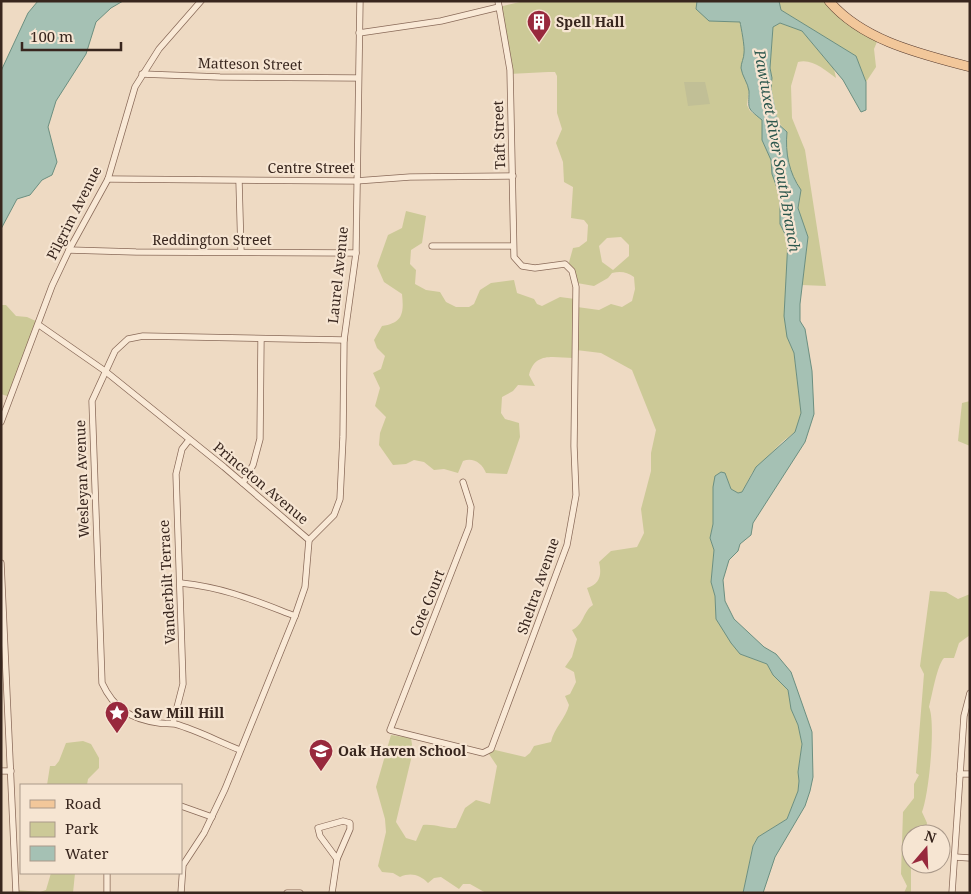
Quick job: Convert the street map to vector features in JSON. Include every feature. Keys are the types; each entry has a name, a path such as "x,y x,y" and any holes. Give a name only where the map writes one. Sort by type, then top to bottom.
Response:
{"main road":[{"path":"829,1 837,11 852,22 888,42 970,67"}],"street":[{"name":"Pilgrim Avenue","path":"1,422 39,325 52,286 69,250 108,179 135,87 160,49 201,1"},
{"name":"Laurel Avenue","path":"309,540 334,515 340,499 344,340 356,253 360,1"},
{"path":"359,33 441,21 498,4"},
{"name":"Taft Street","path":"498,4 510,70 514,257 522,266 534,268 565,264 572,271"},
{"name":"Matteson Street","path":"142,74 220,77 358,78"},
{"name":"Centre Street","path":"108,179 356,181 410,177 513,176"},
{"path":"239,181 241,252"},
{"path":"432,246 513,246"},
{"name":"Reddington Street","path":"69,250 102,252 356,253"},
{"name":"Sheltra Avenue","path":"390,730 471,751 483,753 491,749 556,582 567,546 576,495 574,446 576,287 572,271"},
{"name":"Princeton Avenue","path":"39,325 105,371 243,483 309,540 305,587 295,616 212,817 183,865 181,893"},
{"name":"Wesleyan Avenue","path":"240,750 173,723 161,724 141,720 124,712 109,699 102,683 92,401 115,351 128,339 142,336 261,340 344,340"},
{"path":"243,483 253,465 260,439 261,340"},
{"name":"Vanderbilt Terrace","path":"173,723 183,684 181,583 175,502 176,474 182,449 189,440"},
{"name":"Cote Court","path":"390,730 469,527 471,507 462,482"},
{"path":"1,564 4,684 11,771 16,893"},
{"path":"181,583 213,586 295,616"},
{"path":"952,893 964,716 970,694"},
{"path":"1,771 11,771"},
{"path":"960,774 970,774"},
{"path":"182,806 212,817"},
{"path":"332,893 338,859 350,829 350,823 343,821 318,828 320,836 338,859"},
{"path":"955,857 970,858"},
{"path":"106,874 108,893"},
{"path":"287,893 300,893"}],"green space":[{"path":"524,1 697,1 696,9 712,21 740,22 745,50 741,69 749,90 747,105 750,111 762,120 762,140 771,160 772,174 780,196 780,224 788,240 787,337 794,353 801,413 795,432 782,442 752,473 742,492 738,493 731,489 725,473 713,487 713,524 710,538 714,550 711,582 715,596 716,619 740,654 767,664 773,675 788,690 791,709 798,725 802,744 798,772 798,791 787,819 758,837 753,845 743,893 486,893 470,884 463,884 459,889 441,877 434,878 428,883 415,875 400,877 393,873 382,872 378,866 386,832 385,819 376,787 391,735 411,738 413,751 396,822 406,838 416,841 423,825 456,828 465,808 476,800 490,804 497,766 487,751 491,749 525,757 534,746 551,742 569,705 565,696 570,694 576,682 574,672 565,667 572,657 577,639 572,630 579,625 593,605 587,588 595,584 599,578 599,562 611,551 637,547 644,533 641,509 651,471 651,453 656,430 632,370 601,353 576,350 574,358 553,357 541,359 532,367 529,375 535,386 518,385 513,391 502,397 501,413 505,419 519,423 520,437 507,474 486,473 482,466 474,460 463,461 458,473 444,469 434,470 424,462 414,460 406,464 393,465 379,445 380,433 386,417 375,406 380,388 373,373 381,369 385,356 377,348 374,340 382,326 389,325 398,320 403,307 402,294 384,282 377,266 388,235 402,228 406,211 426,216 422,243 411,250 410,264 416,270 415,284 426,290 440,292 446,302 456,307 469,307 474,304 480,290 491,283 514,280 517,293 534,299 537,304 542,306 560,297 575,299 577,307 599,310 611,304 622,307 632,301 635,289 634,277 631,275 624,272 612,273 608,278 594,286 577,283 568,266 573,248 579,247 587,241 588,225 584,220 571,218 573,187 564,182 563,162 556,143 562,129 557,113 557,76 555,72 509,74 499,7","holes":["621,237 629,245 629,256 613,270 602,262 599,246 607,238"]},
{"path":"779,1 829,1 879,37 874,49 876,67 866,82 856,56 781,10"},
{"path":"780,23 802,31 834,69 836,78 823,68 803,61 798,62 791,86 792,118 805,150 826,286 802,285 808,237 798,208 801,190 793,177 789,162 787,132 770,113 769,93 772,78 770,68 773,27"},
{"path":"1,305 6,305 16,316 27,317 40,323 10,397 1,394"},
{"path":"970,401 970,446 958,441 962,403"},
{"path":"930,591 946,592 958,599 970,594 970,635 959,643 954,658 944,658 941,662 929,707 932,742 925,803 922,812 927,824 903,824 903,812 914,798 914,784 919,775 916,773 924,674 920,666"},
{"path":"83,741 91,744 99,758 99,768 88,779 87,784 47,784 50,766 55,766 59,761 66,743"},
{"path":"51,874 75,874 73,893 16,893 17,890 40,892 46,890"},
{"path":"901,874 911,874 911,893 904,893 907,886"}],"shaded area":[{"path":"684,82 705,82 710,104 688,106"}],"water":[{"path":"38,1 123,1 111,8 96,22 86,54 56,101 48,127 57,162 52,175 42,180 30,195 17,199 1,229 1,71 28,13"},
{"path":"697,1 779,1 781,10 856,56 866,82 866,110 861,112 843,80 802,31 780,23 773,27 770,68 772,78 769,107 774,120 787,132 789,162 793,177 801,190 798,208 808,237 800,304 800,321 805,329 812,371 814,414 805,442 753,523 751,535 740,544 738,551 729,560 723,580 725,601 734,619 764,647 776,654 791,672 812,732 813,777 805,806 775,857 763,893 743,893 753,846 758,837 787,819 798,791 798,772 802,744 798,725 791,709 788,690 773,675 767,664 740,654 716,619 715,596 711,582 714,550 710,538 713,524 713,487 715,476 721,472 725,473 731,489 738,493 742,492 756,467 795,432 801,413 794,353 787,337 784,316 788,240 780,224 780,196 772,174 771,160 762,140 762,120 751,110 749,105 749,91 741,68 744,50 740,22 709,21 696,9"}],"waterway":[{"name":"Pawtuxet River South Branch","path":"766,89 774,130"}],"place":[{"name":"Spell Hall","path":"539,43"},
{"name":"Saw Mill Hill","path":"117,734"},
{"name":"Oak Haven School","path":"321,772"}]}
